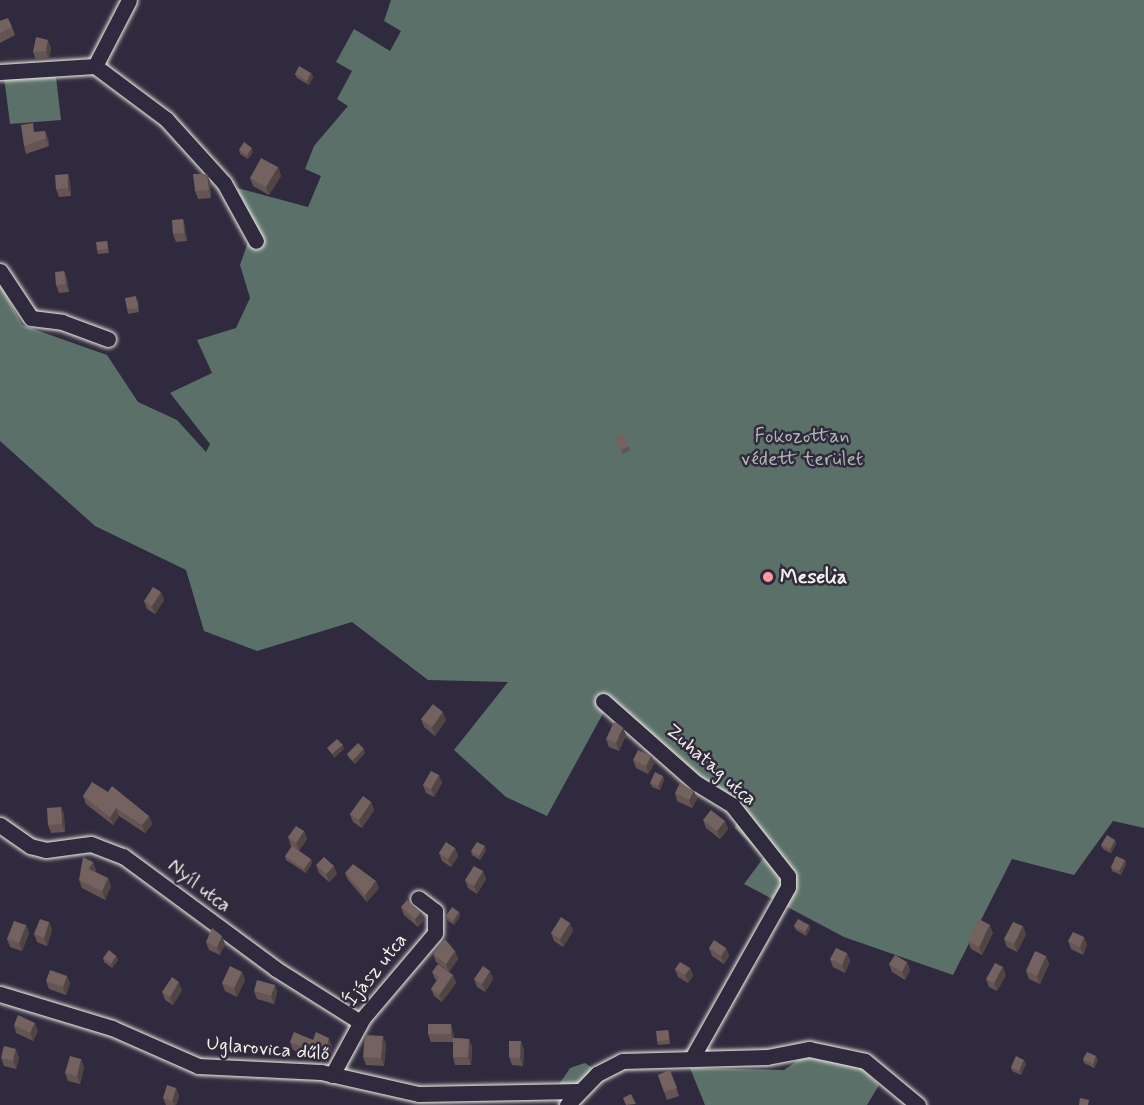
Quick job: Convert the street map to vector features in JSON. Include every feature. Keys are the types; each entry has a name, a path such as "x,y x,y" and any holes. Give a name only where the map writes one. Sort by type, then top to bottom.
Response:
{"street":[{"path":"95,66 129,0"},
{"path":"0,72 95,66 166,119 224,183 256,241"},
{"path":"0,272 31,318 62,322 108,339"},
{"name":"Zuhatag utca","path":"603,701 696,783 732,805 788,876 788,887 692,1058"},
{"name":"Nyíl utca","path":"0,825 30,846 46,850 90,844 123,856 276,969 360,1022"},
{"name":"Íjász utca","path":"332,1074 360,1022 435,933 435,911 418,898"},
{"name":"Uglarovica dűlő","path":"0,994 112,1028 198,1066 332,1074 419,1094 578,1091"},
{"path":"567,1105 578,1091 613,1064 692,1058 767,1057 808,1049 865,1061 918,1105"}],"green space":[{"name":"Fokozottan védett terület","path":"391,0 1144,0 1144,828 1113,821 1074,875 1012,859 953,975 844,937 744,884 764,857 735,828 739,808 606,708 547,816 506,797 454,750 508,682 428,680 352,622 257,651 204,631 186,570 95,526 0,441 0,283 22,325 107,355 138,402 177,420 206,452 210,444 170,393 212,373 197,340 236,328 250,298 240,265 253,228 237,188 308,207 321,176 305,169 314,146 348,106 337,99 352,71 336,62 354,29 390,51 401,31 384,21"},
{"path":"4,77 56,77 61,120 10,124"},
{"path":"832,1057 859,1066 879,1085 867,1105 705,1105 690,1068 784,1070 801,1058"},
{"path":"585,1063 596,1070 585,1083 556,1089 570,1068"}],"building":[{"path":"8,18 12,27 0,33 0,21"},
{"path":"36,37 48,40 46,51 33,52"},
{"path":"299,66 311,73 307,81 295,74"},
{"path":"33,123 34,132 45,131 46,138 24,146 21,125"},
{"path":"244,142 252,148 247,155 239,150"},
{"path":"261,158 278,167 266,187 250,178"},
{"path":"68,174 68,188 56,189 55,175"},
{"path":"193,174 207,174 209,190 195,191"},
{"path":"183,219 184,233 173,234 172,220"},
{"path":"107,241 108,249 97,250 96,242"},
{"path":"64,271 66,284 56,285 55,272"},
{"path":"136,296 138,308 127,309 125,298"},
{"path":"623,434 629,446 621,450 615,438"},
{"path":"153,587 161,592 152,606 144,601"},
{"path":"433,704 443,712 432,727 421,719"},
{"path":"614,722 623,727 616,743 606,739"},
{"path":"337,739 343,745 332,754 327,748"},
{"path":"358,743 364,749 353,760 347,754"},
{"path":"638,750 651,756 646,766 633,760"},
{"path":"431,771 439,775 431,789 423,785"},
{"path":"655,772 663,776 658,786 650,783"},
{"path":"92,782 108,792 112,786 149,816 142,825 116,808 110,817 83,796"},
{"path":"680,783 694,791 689,800 675,793"},
{"path":"363,796 371,802 359,820 350,814"},
{"path":"61,807 62,824 48,825 47,808"},
{"path":"711,810 725,821 717,831 703,820"},
{"path":"296,826 304,831 296,843 288,837"},
{"path":"1107,835 1115,840 1110,849 1101,845"},
{"path":"446,842 455,848 448,859 439,853"},
{"path":"477,842 485,846 479,856 471,851"},
{"path":"292,846 311,859 304,869 285,856"},
{"path":"1116,856 1125,860 1119,871 1111,867"},
{"path":"83,857 93,862 89,869 108,878 102,891 79,880"},
{"path":"324,857 334,866 326,874 316,865"},
{"path":"353,864 376,881 365,895 345,873"},
{"path":"474,866 483,871 474,886 465,880"},
{"path":"407,900 421,912 415,919 401,907"},
{"path":"452,907 459,912 453,921 446,916"},
{"path":"561,917 570,923 560,939 551,933"},
{"path":"40,919 49,922 44,938 34,934"},
{"path":"798,919 809,925 805,932 794,926"},
{"path":"979,919 990,925 979,947 968,941"},
{"path":"14,921 26,925 19,943 7,939"},
{"path":"1013,922 1023,926 1014,944 1004,939"},
{"path":"212,928 222,936 217,947 206,942"},
{"path":"1073,932 1084,937 1080,947 1068,941"},
{"path":"445,939 455,951 446,964 433,954"},
{"path":"714,940 726,948 721,956 709,948"},
{"path":"836,948 847,953 842,965 830,959"},
{"path":"109,950 116,956 111,964 103,958"},
{"path":"1035,951 1046,956 1037,976 1026,971"},
{"path":"895,955 907,962 902,972 889,964"},
{"path":"680,962 690,968 685,975 675,969"},
{"path":"995,963 1003,967 994,983 986,979"},
{"path":"438,964 453,975 439,995 431,989 439,977 432,972"},
{"path":"230,966 242,972 234,988 222,983"},
{"path":"483,966 490,971 482,984 474,979"},
{"path":"50,970 67,976 63,987 46,981"},
{"path":"172,977 179,982 170,997 162,992"},
{"path":"257,980 275,985 271,996 254,991"},
{"path":"18,1015 35,1023 30,1033 14,1025"},
{"path":"428,1024 451,1024 451,1034 428,1034"},
{"path":"668,1030 669,1040 657,1041 656,1031"},
{"path":"294,1032 313,1040 316,1032 329,1038 325,1055 290,1042"},
{"path":"365,1035 383,1036 381,1058 363,1057"},
{"path":"453,1038 469,1039 468,1057 453,1057"},
{"path":"509,1041 521,1041 520,1058 509,1057"},
{"path":"4,1046 16,1049 13,1061 1,1058"},
{"path":"1087,1052 1096,1056 1093,1064 1083,1059"},
{"path":"70,1056 81,1059 77,1076 65,1073"},
{"path":"1016,1056 1024,1060 1019,1071 1011,1067"},
{"path":"670,1070 677,1088 664,1092 658,1075"},
{"path":"167,1085 176,1088 172,1101 163,1098"},
{"path":"631,1094 636,1104 626,1105 623,1098"},
{"path":"1080,1098 1089,1100 1088,1105 1079,1105"}],"place":[{"name":"Meselia","path":"768,577"}]}
